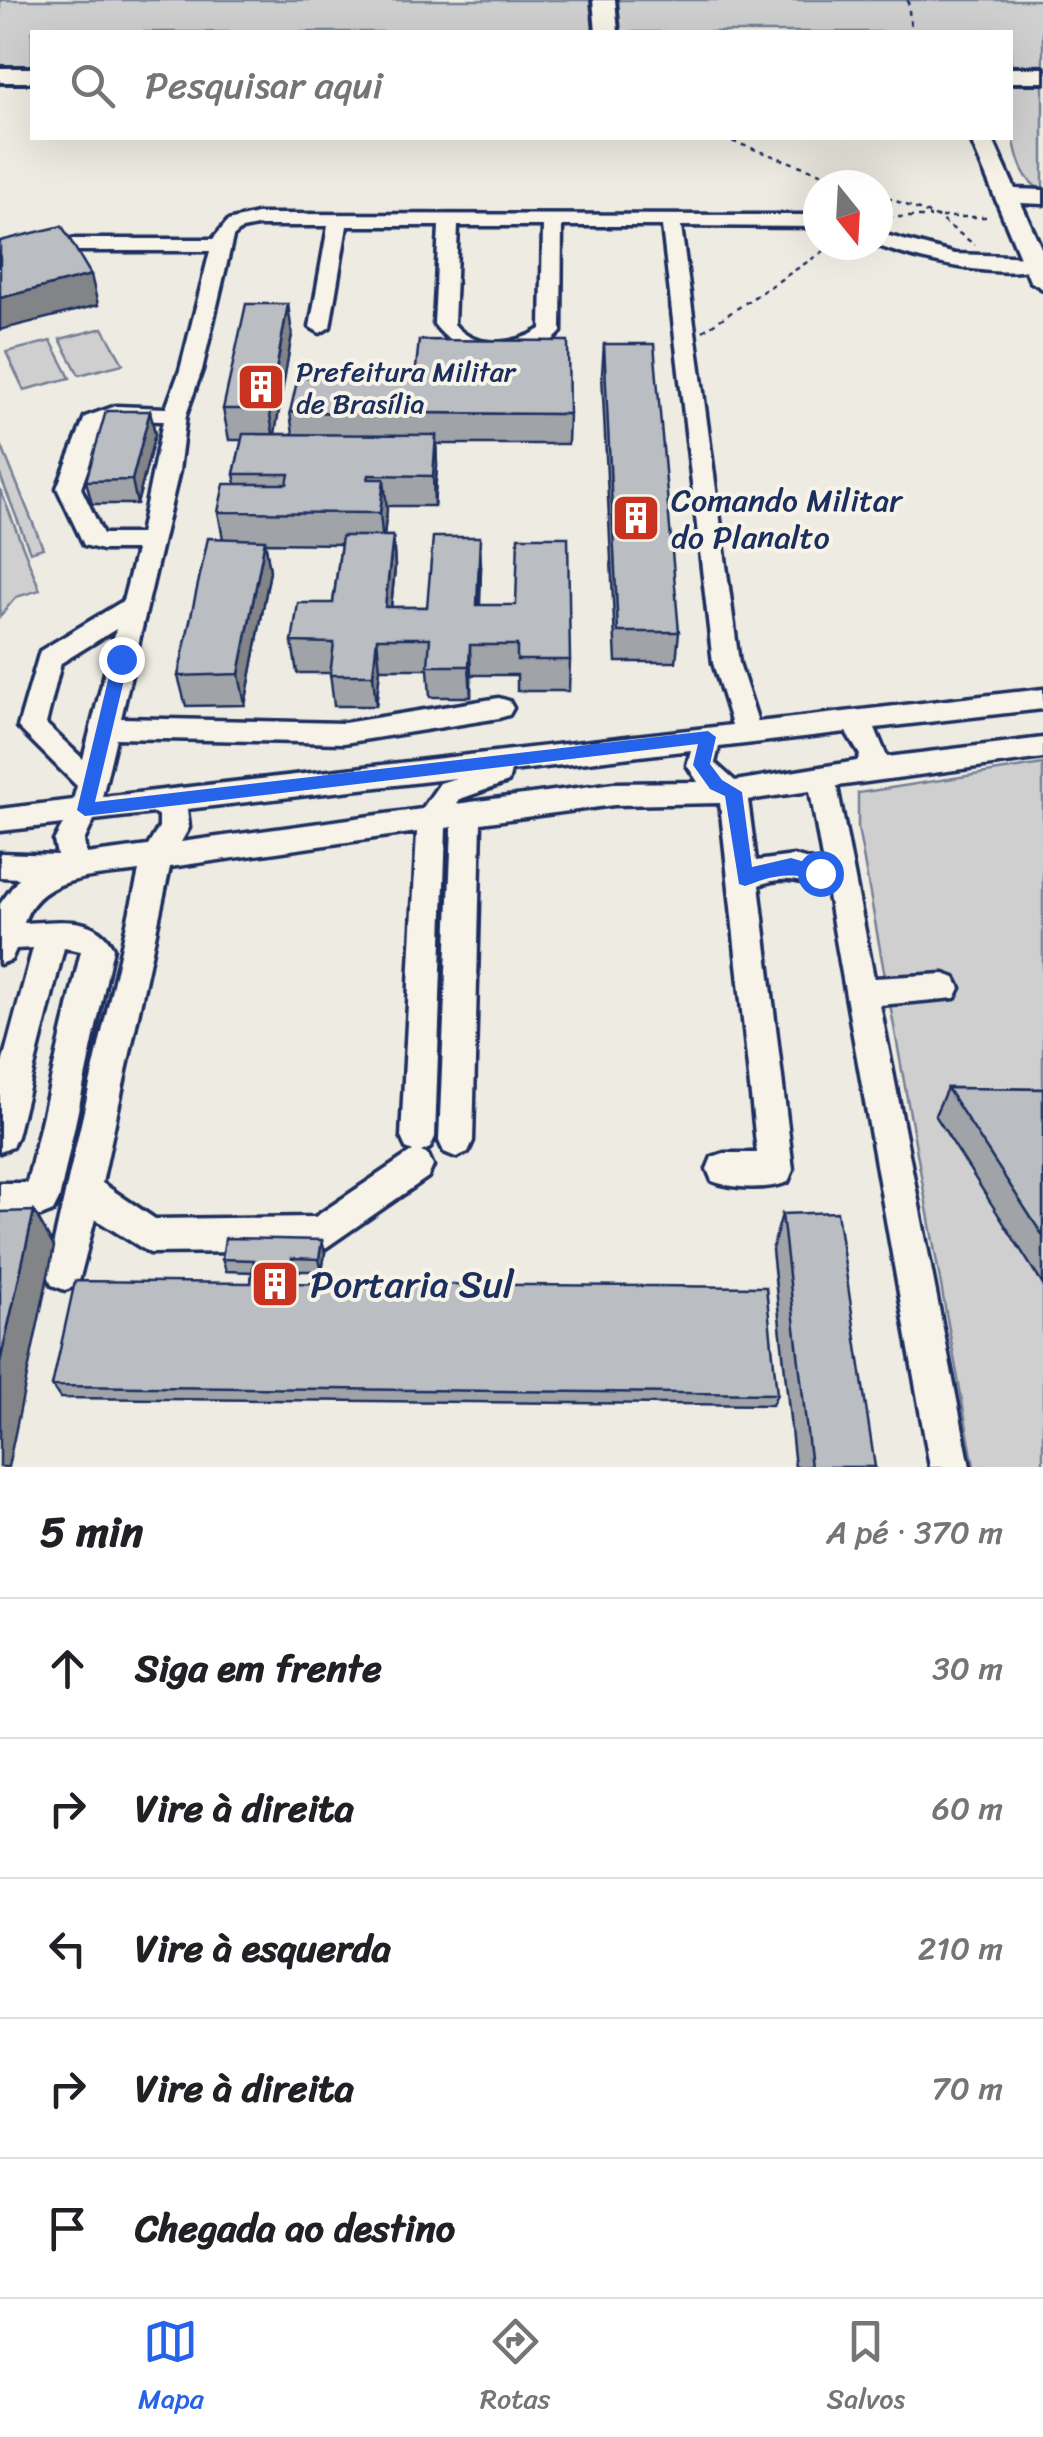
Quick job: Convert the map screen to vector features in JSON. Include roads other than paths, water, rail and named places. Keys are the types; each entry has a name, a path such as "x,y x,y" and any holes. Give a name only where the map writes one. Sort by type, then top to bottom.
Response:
{"highway":[{"path":"604,0 606,30"},
{"path":"0,75 30,75"},
{"path":"1013,75 1043,75"}],"main road":[{"path":"983,140 1039,272"},
{"path":"1008,196 1043,196"}],"street":[{"path":"74,868 69,840 88,797 150,542 175,415 191,370 224,235 234,226 257,220 803,221"},
{"path":"450,220 444,324 450,336 473,347 527,347 551,332 553,325 552,220"},
{"path":"671,220 726,663 748,732"},
{"path":"320,327 338,221"},
{"path":"0,259 71,244 221,245"},
{"path":"893,244 939,260 1001,264 1039,272"},
{"path":"150,542 102,542 93,538 69,488 93,422 116,413 175,415"},
{"path":"88,797 32,727 48,658 134,606"},
{"path":"3,819 88,797 158,801 1043,700"},
{"path":"104,728 344,733 498,708"},
{"path":"851,720 866,736 874,755 868,772"},
{"path":"708,737 701,765 716,784 733,792"},
{"path":"0,865 74,868 432,817 642,791 733,792 822,781 932,760 1043,748"},
{"path":"83,1190 150,1236 321,1234 417,1152 432,817 450,790 562,756"},
{"path":"822,781 950,1467"},
{"path":"724,1169 776,1170 733,792"},
{"path":"65,1272 157,858 167,844 175,820 173,811 158,801"},
{"path":"456,1141 467,814"},
{"path":"745,878 766,868 791,865 820,873 841,888"},
{"path":"1,932 15,901 29,883 74,868"},
{"path":"0,896 1,932"},
{"path":"0,1200 41,1198 96,948 86,935 1,932"},
{"path":"0,1136 52,936"},
{"path":"862,992 944,988"}],"place":[{"name":"Prefeitura Militar de Brasília","path":"261,387"},
{"name":"Comando Militar do Planalto","path":"636,518"},
{"name":"Portaria Sul","path":"275,1284"}]}
